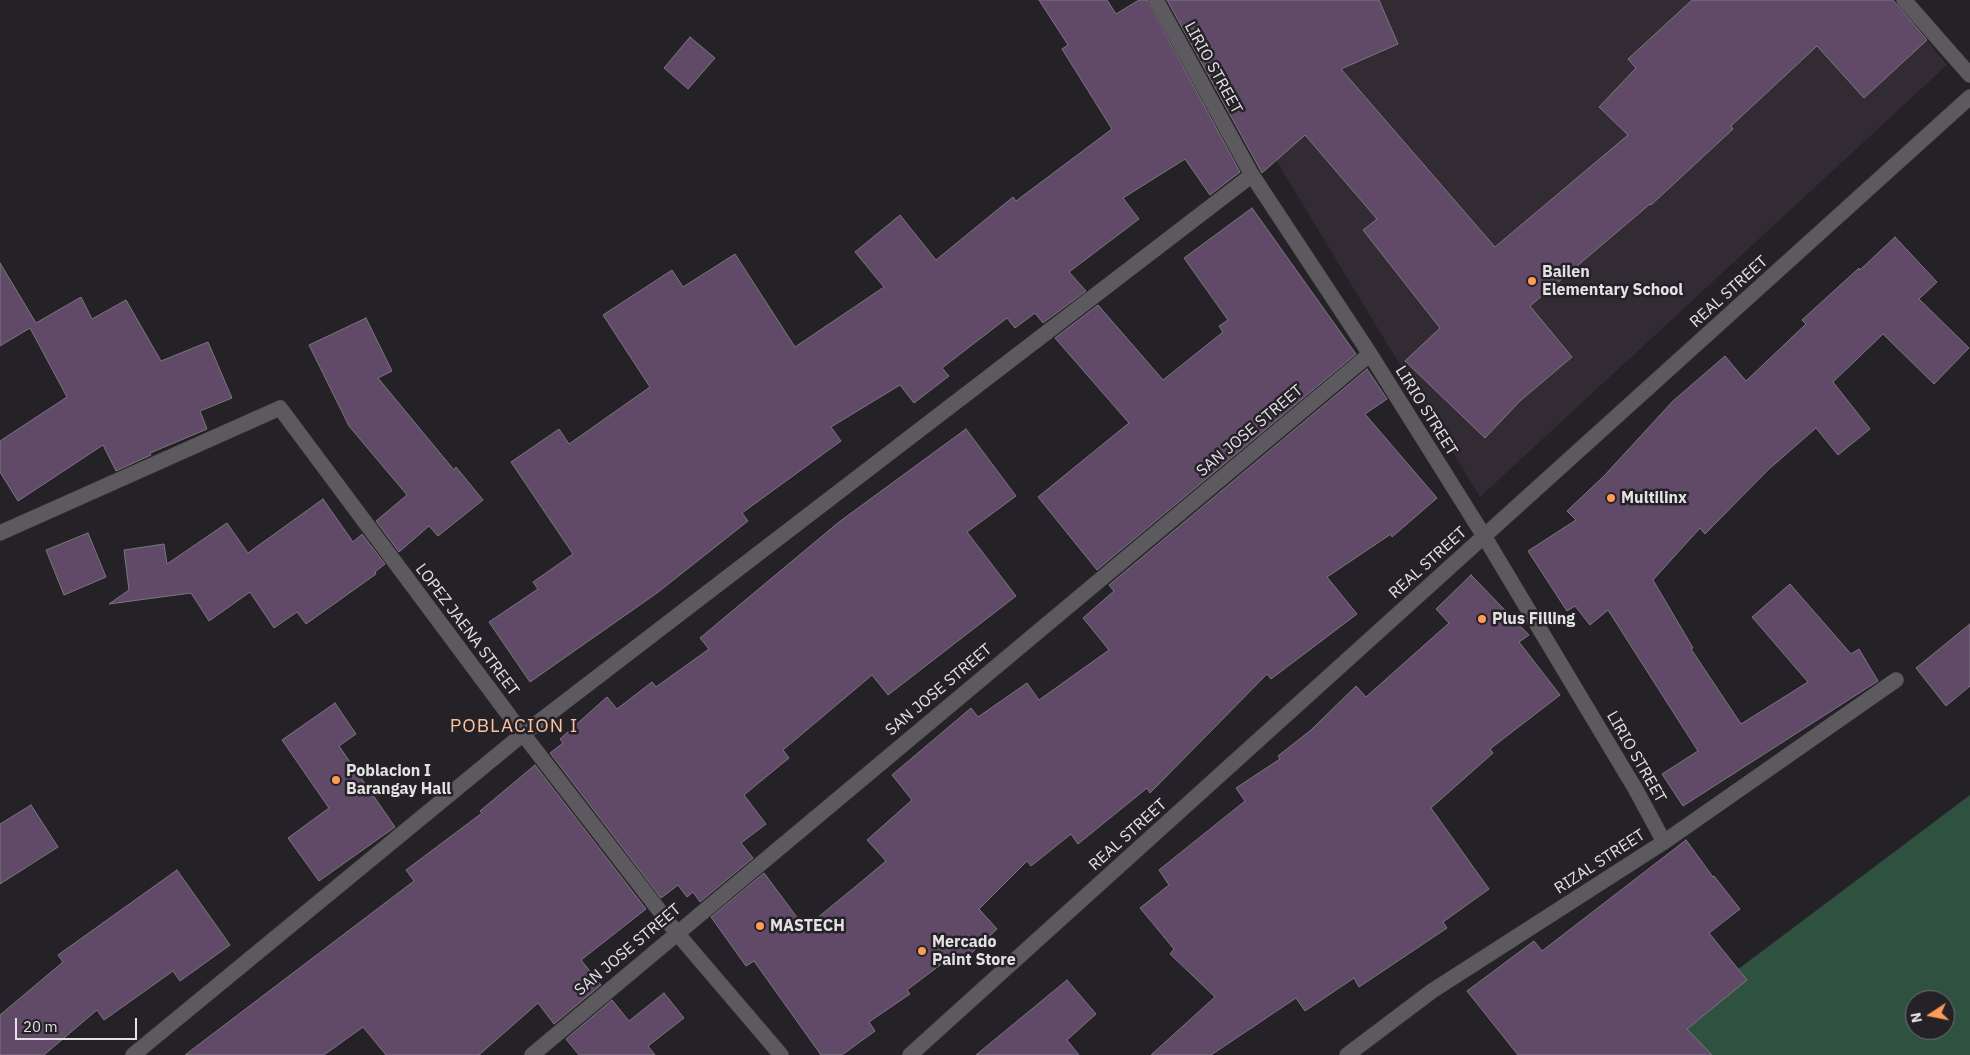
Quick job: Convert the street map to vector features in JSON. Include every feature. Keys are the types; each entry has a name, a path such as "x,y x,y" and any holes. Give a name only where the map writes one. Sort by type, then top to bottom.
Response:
{"street":[{"name":"LIRIO STREET","path":"1156,0 1252,175 1370,354 1484,536 1636,790 1664,842"},
{"path":"1904,0 1970,74"},
{"name":"REAL STREET","path":"910,1055 1970,97"},
{"path":"133,1055 523,734 1252,175"},
{"name":"SAN JOSE STREET","path":"532,1055 676,932 1370,354"},
{"name":"LOPEZ JAENA STREET","path":"0,533 280,408 523,734 676,932 781,1055"},
{"name":"RIZAL STREET","path":"1347,1055 1432,991 1664,842 1896,680"}],"shaded area":[{"name":"Bailen Elementary School","path":"1179,0 1893,0 1947,65 1480,497"}],"green space":[{"path":"1970,795 1970,1055 1624,1055"}],"building":[{"path":"1039,0 1107,0 1116,14 1139,0 1147,0 1240,172 1210,195 1185,159 1123,198 1139,219 1069,272 1086,291 1043,323 1035,313 1015,328 1007,318 942,368 949,376 914,403 900,385 831,427 841,441 742,513 748,521 657,593 530,682 489,622 538,589 533,582 573,554 511,462 559,429 569,444 650,387 603,315 672,270 683,287 735,254 795,347 884,287 855,252 900,215 936,260 1013,197 1016,201 1112,129 1062,49 1068,45"},
{"path":"1167,0 1379,0 1398,44 1341,69 1495,247 1628,135 1599,107 1636,68 1628,59 1692,0 1893,0 1927,40 1864,98 1817,46 1731,126 1733,129 1651,205 1530,306 1572,357 1520,401 1485,438 1405,361 1440,328 1363,230 1377,219 1305,135 1262,173"},
{"path":"690,37 715,58 688,89 664,68"},
{"path":"1252,208 1356,354 1097,570 1038,497 1129,423 1055,338 1098,305 1163,380 1223,332 1219,326 1228,320 1184,258"},
{"path":"1895,237 1937,282 1919,299 1969,348 1934,384 1883,334 1833,382 1870,429 1838,455 1816,428 1768,470 1705,534 1700,528 1653,580 1693,648 1691,649 1741,724 1808,682 1752,617 1790,584 1851,654 1859,649 1878,681 1683,806 1662,774 1698,751 1608,610 1590,625 1575,606 1567,611 1528,551 1576,520 1567,511 1604,476 1673,401 1725,356 1746,381 1806,324 1802,320"},
{"path":"0,263 36,323 81,297 92,319 126,300 161,361 208,342 232,398 200,411 207,429 150,453 151,455 116,471 103,445 18,501 0,472 0,441 67,397 30,328 0,346"},
{"path":"366,318 392,371 378,378 454,470 456,467 483,500 438,536 429,526 399,552 376,521 407,495 349,426 309,345"},
{"path":"1367,369 1387,399 1365,414 1437,498 1392,537 1391,534 1327,577 1357,614 1271,679 1267,674 1150,793 1147,788 1078,844 1071,834 1031,866 1027,861 979,909 997,929 963,961 956,953 907,990 910,994 869,1022 875,1031 842,1055 821,1055 754,961 746,966 711,917 764,873 805,928 861,882 886,861 867,840 912,800 892,775 971,708 978,717 1027,683 1039,700 1109,650 1083,618 1114,591 1109,585"},
{"path":"966,429 1016,496 967,532 1016,596 888,695 872,675 783,750 789,758 744,795 766,824 741,843 753,858 700,902 693,892 687,897 678,885 661,898 550,753 563,743 560,739 607,697 617,709 652,682 656,687 709,649 700,638 839,522"},
{"path":"323,499 353,542 362,534 385,564 375,572 376,574 306,624 297,612 274,628 250,592 209,621 191,593 109,604 129,590 124,550 164,544 167,564 227,523 248,553"},
{"path":"88,533 106,577 64,595 46,550"},
{"path":"1471,575 1529,635 1519,642 1560,695 1490,749 1493,753 1431,808 1489,889 1443,922 1447,928 1359,987 1354,978 1305,1011 1296,998 1211,1055 1151,1055 1215,997 1170,954 1174,949 1140,908 1169,885 1159,870 1245,801 1236,788 1280,759 1278,756 1311,730 1356,686 1366,697 1449,623 1436,609"},
{"path":"1970,624 1970,686 1946,706 1916,668"},
{"name":"Poblacion I Barangay Hall","path":"335,703 356,734 339,746 395,827 319,881 288,838 329,808 282,740"},
{"path":"535,765 646,909 581,960 601,985 554,1024 538,1003 479,1055 386,1055 363,1027 324,1055 185,1055 414,881 406,870 482,813 480,811"},
{"path":"31,805 58,847 0,884 0,824"},
{"path":"1686,840 1713,877 1740,909 1709,933 1747,980 1687,1029 1712,1055 1518,1055 1467,991 1534,941 1542,951"},
{"path":"177,870 230,945 180,981 173,971 104,1020 97,1010 44,1055 0,1055 0,1015 63,962 58,955"},
{"path":"1067,980 1096,1014 1067,1040 1079,1055 976,1055"},
{"path":"664,993 684,1018 648,1046 655,1055 579,1055 566,1039 612,1000 629,1021"}],"place":[{"name":"Bailen Elementary School","path":"1532,281"},
{"name":"Multilinx","path":"1611,498"},
{"name":"Plus Filling","path":"1482,619"},
{"name":"Poblacion I Barangay Hall","path":"336,780"},
{"name":"MASTECH","path":"760,926"},
{"name":"Mercado Paint Store","path":"922,951"}],"district":[{"name":"POBLACION I","path":"514,727"}]}
